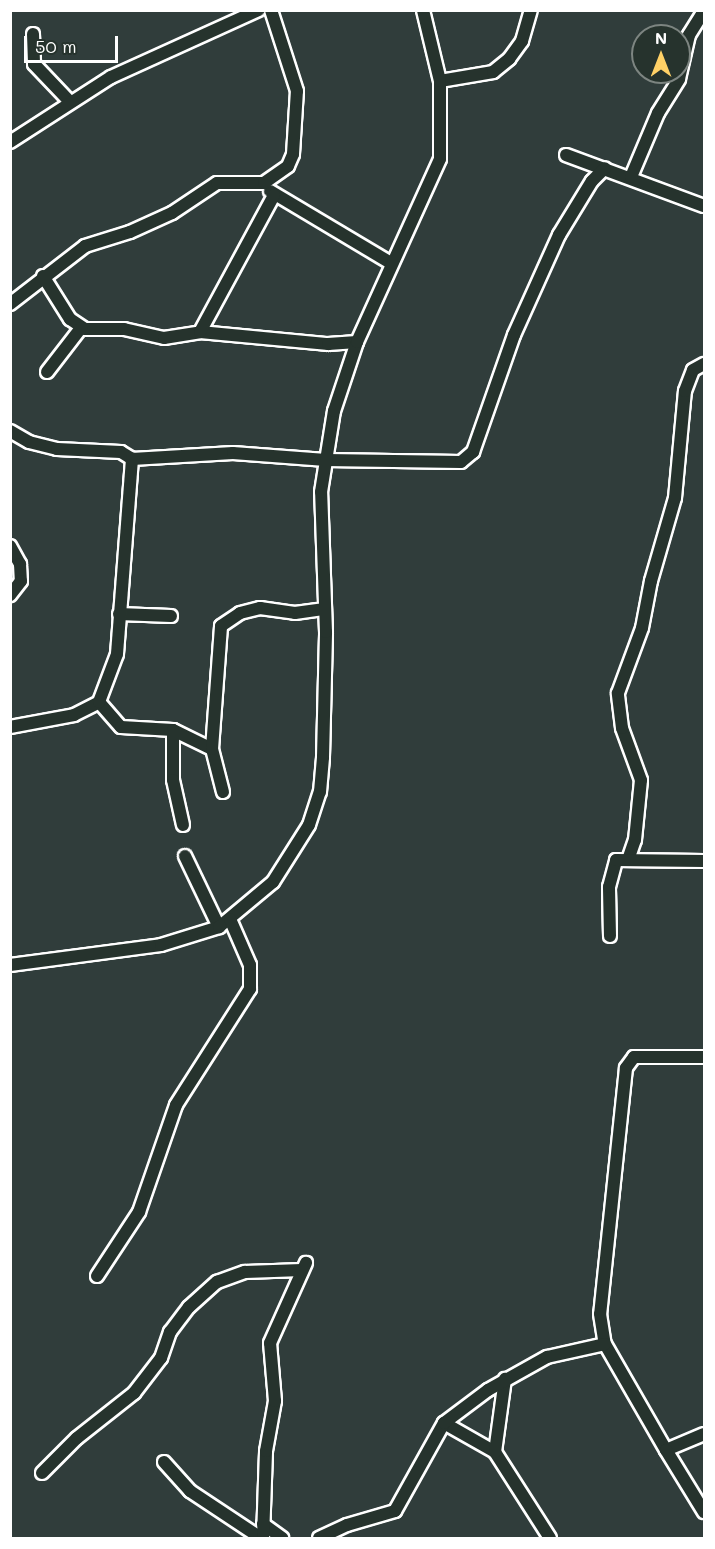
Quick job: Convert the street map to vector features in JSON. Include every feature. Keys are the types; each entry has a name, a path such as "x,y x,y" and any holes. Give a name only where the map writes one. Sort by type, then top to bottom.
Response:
{"street":[{"path":"10,304 79,249 130,232 172,213 215,183 239,180 264,183 288,166 296,127 295,81 271,10"},
{"path":"10,965 161,945 219,927 252,903 284,866 309,825 320,792 325,609 321,492 334,411 357,342 440,159 440,81 423,10"},
{"path":"440,81 493,72 509,59 522,41 531,10"},
{"path":"631,177 658,113 678,79 689,35 705,11"},
{"path":"10,142 111,77 253,12"},
{"path":"33,34 34,64 70,102"},
{"path":"566,155 705,206"},
{"path":"10,431 29,442 57,449 121,452 132,459 233,453 326,460 455,464 467,459 545,265 569,215 605,168"},
{"path":"264,183 274,195 391,263"},
{"path":"200,332 274,195"},
{"path":"43,276 70,319 81,328 124,329 164,338 200,332 328,344 357,342"},
{"path":"47,372 81,328"},
{"path":"629,857 635,840 641,780 622,728 619,690 642,628 651,581 675,498 685,391 693,370 705,364"},
{"path":"10,727 74,715 99,702 117,654 132,459"},
{"path":"10,546 20,564 21,581 10,595"},
{"path":"223,792 212,749 221,626 240,613 260,608 295,613 325,609"},
{"path":"119,614 171,616"},
{"path":"99,702 121,727 173,730 212,749"},
{"path":"173,730 173,780 183,825"},
{"path":"185,856 219,927"},
{"path":"610,936 610,872 616,860 629,857 705,861"},
{"path":"97,1276 138,1212 176,1105 250,989 250,965 230,919"},
{"path":"705,1057 634,1057 626,1068 621,1087 600,1314 605,1344 666,1450 705,1512"},
{"path":"42,1473 76,1438 134,1393 161,1358 170,1332 189,1307 217,1282 245,1272 304,1267 270,1343 274,1401 266,1451 262,1539 190,1491 164,1462"},
{"path":"319,1539 399,1508 444,1423 505,1380 547,1357 605,1344"},
{"path":"495,1452 505,1380"},
{"path":"444,1423 495,1452 550,1539"},
{"path":"666,1450 705,1434"},
{"path":"263,1524 282,1539"}]}
